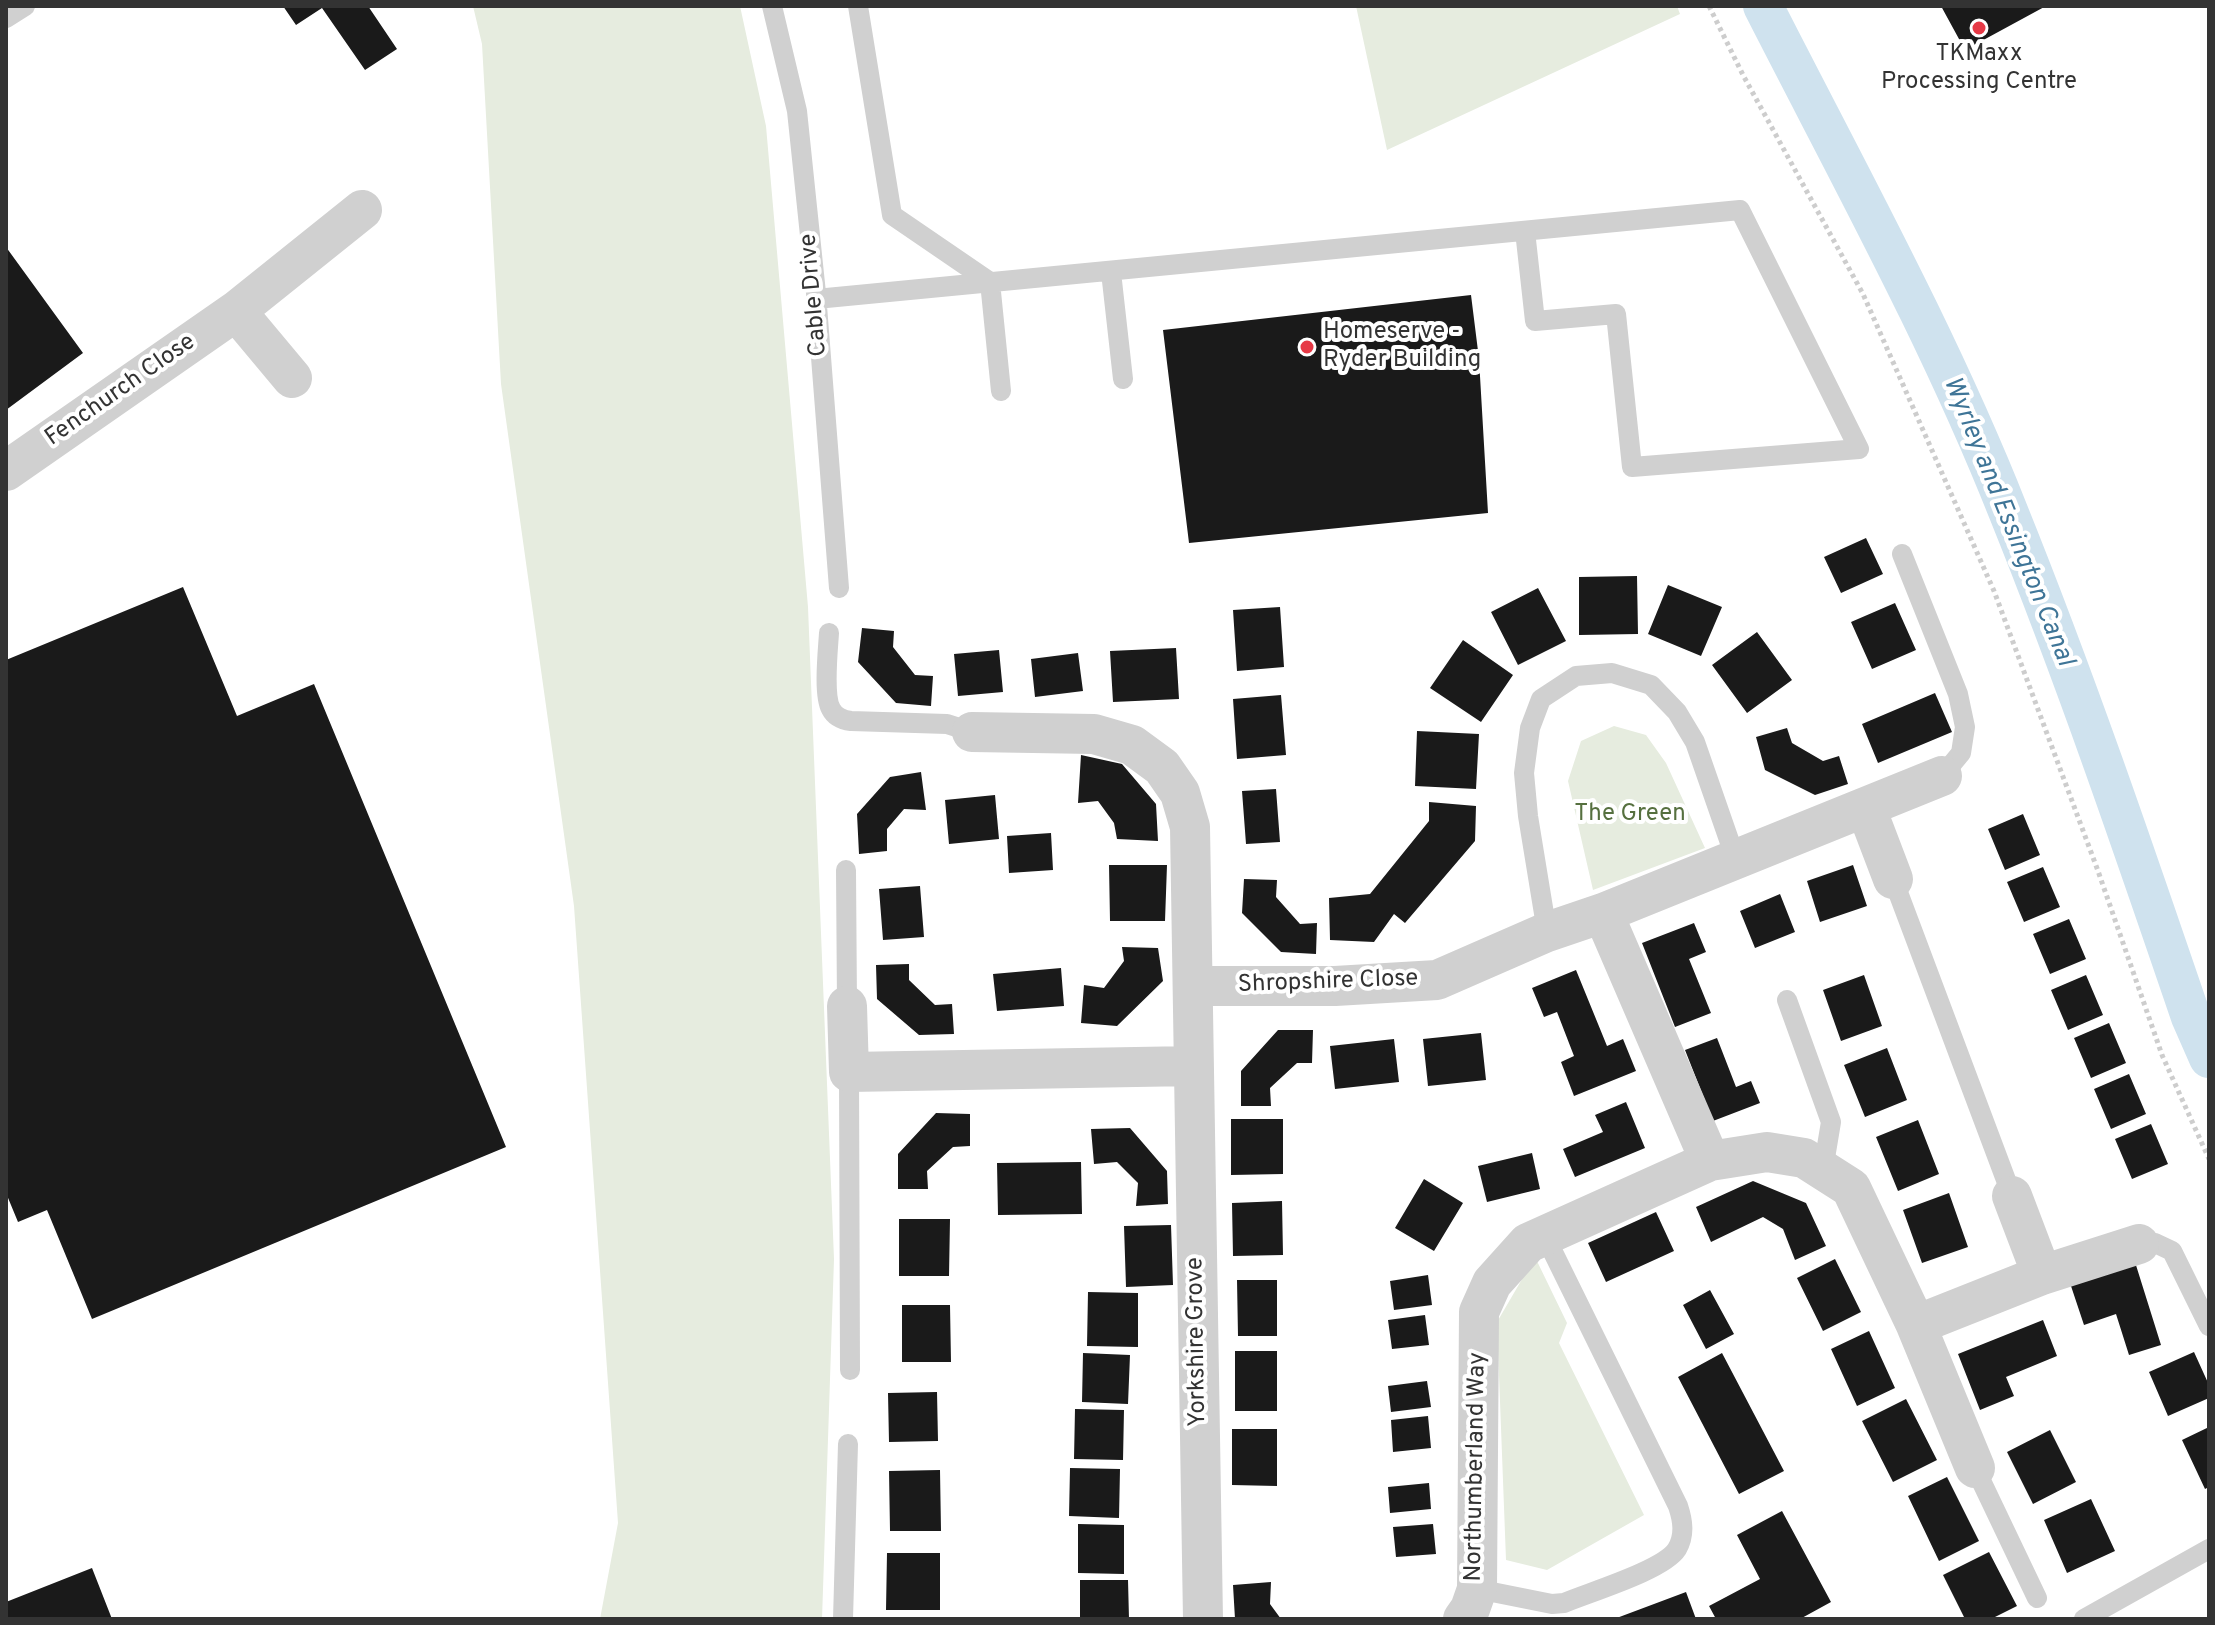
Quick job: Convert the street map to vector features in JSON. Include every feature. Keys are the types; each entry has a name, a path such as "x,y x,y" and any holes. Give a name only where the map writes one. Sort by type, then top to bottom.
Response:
{"street":[{"name":"Fenchurch Close","path":"6,471 236,311 362,210"},
{"path":"236,311 292,378"},
{"name":"Yorkshire Grove","path":"972,732 1094,734 1132,745 1162,767 1180,793 1190,827 1203,1619"},
{"name":"Shropshire Close","path":"1194,986 1335,986 1437,980 1547,932 1603,913 1942,776"},
{"path":"1866,808 1893,879"},
{"path":"1603,913 1710,1161"},
{"path":"847,1006 849,1072 1193,1066"},
{"path":"1545,1236 1710,1161 1767,1152 1804,1158 1851,1188 1916,1325 1975,1468"},
{"path":"2012,1196 2042,1275"},
{"name":"Northumberland Way","path":"1470,1604 1479,1312 1492,1283 1528,1243 1545,1236"},
{"path":"1916,1325 2042,1275 2139,1244"}],"lane":[{"path":"6,18 25,6"},
{"name":"Cable Drive","path":"772,6 797,111 816,299 839,588"},
{"path":"858,6 892,215 990,282 1001,391"},
{"path":"816,299 1740,210 1859,449 1632,467 1616,314 1535,321 1525,231"},
{"path":"1111,272 1123,379"},
{"path":"1902,554 1958,694 1965,727 1961,753 1942,776"},
{"path":"829,633 827,698 831,710 840,719 947,724 972,732"},
{"path":"1547,932 1524,773 1530,728 1541,699 1576,676 1612,673 1651,685 1677,712 1695,742 1736,860"},
{"path":"846,870 847,1006"},
{"path":"1893,879 2012,1196"},
{"path":"1787,1000 1831,1122 1823,1170"},
{"path":"849,1072 850,1370"},
{"path":"1470,1604 1564,1603 1661,1563 1676,1551 1682,1538 1683,1520 1678,1506 1545,1236"},
{"path":"2139,1244 2155,1243 2172,1251 2209,1326"},
{"path":"843,1619 848,1444"},
{"path":"1975,1468 2037,1598"},
{"path":"2084,1619 2209,1549"}],"path":[{"path":"1709,6 1743,75 1863,294 1994,591 2098,871 2162,1055 2209,1159"}],"green space":[{"path":"473,6 740,6 766,126 808,607 834,1259 822,1619 600,1619 618,1523 574,906 501,384 482,44"},
{"path":"1356,6 1677,6 1680,14 1387,150"},
{"name":"The Green","path":"1614,726 1646,735 1666,763 1705,848 1593,890 1568,781 1581,741"},
{"path":"1535,1257 1567,1323 1559,1343 1644,1515 1547,1570 1506,1560 1497,1322"}],"building":[{"path":"283,6 368,6 397,49 365,70 322,8 296,25"},
{"name":"TKMaxx Processing Centre","path":"1941,6 2046,6 1965,50"},
{"path":"6,247 83,353 6,410"},
{"path":"1471,295 1479,359 1488,513 1189,543 1163,330"},
{"path":"1866,538 1883,574 1841,593 1824,557"},
{"path":"1637,576 1638,634 1579,635 1579,577"},
{"path":"1668,585 1722,607 1701,656 1648,634"},
{"path":"183,587 237,716 314,684 506,1147 92,1319 47,1210 18,1222 6,1193 6,660"},
{"path":"1538,588 1566,641 1518,665 1491,612"},
{"path":"1895,603 1916,650 1872,669 1851,622"},
{"path":"1280,607 1284,667 1237,671 1233,610"},
{"path":"862,628 894,631 893,647 915,675 933,676 931,706 896,703 858,662"},
{"path":"1757,632 1792,680 1747,713 1712,665"},
{"path":"1463,640 1513,675 1481,722 1430,688"},
{"path":"1176,648 1179,699 1113,702 1110,651"},
{"path":"999,650 1003,692 958,696 954,654"},
{"path":"1078,653 1083,691 1035,697 1031,659"},
{"path":"1935,693 1952,732 1878,763 1862,724"},
{"path":"1281,695 1286,755 1237,759 1233,699"},
{"path":"1787,728 1792,743 1823,761 1839,756 1848,784 1815,795 1765,770 1756,737"},
{"path":"1417,731 1479,734 1476,789 1415,786"},
{"path":"1081,755 1122,764 1156,804 1158,841 1117,839 1114,823 1098,801 1078,803"},
{"path":"921,772 926,810 904,809 887,829 887,851 859,854 857,814 890,777"},
{"path":"1276,789 1280,842 1246,844 1242,791"},
{"path":"995,795 999,839 949,844 945,800"},
{"path":"1429,802 1476,806 1475,841 1405,923 1394,914 1374,942 1330,940 1329,898 1370,894 1429,821"},
{"path":"2023,814 2040,855 2005,870 1988,829"},
{"path":"1051,833 1053,870 1009,873 1007,836"},
{"path":"1109,865 1167,865 1165,921 1110,921"},
{"path":"1853,865 1867,906 1820,922 1807,881"},
{"path":"2043,867 2060,907 2024,922 2007,882"},
{"path":"1244,879 1277,880 1276,897 1300,924 1317,923 1316,954 1281,952 1242,913"},
{"path":"920,886 924,937 883,940 879,889"},
{"path":"1780,894 1795,932 1755,948 1740,911"},
{"path":"2069,919 2086,959 2050,974 2033,934"},
{"path":"1694,923 1706,952 1689,959 1711,1013 1675,1027 1642,943"},
{"path":"1122,947 1158,948 1163,981 1117,1026 1081,1023 1084,985 1104,988 1124,961"},
{"path":"909,964 909,980 935,1005 952,1004 954,1034 919,1035 877,999 876,965"},
{"path":"1061,968 1064,1006 997,1011 993,974"},
{"path":"1576,970 1607,1046 1623,1039 1636,1071 1574,1096 1561,1062 1574,1056 1557,1012 1544,1017 1532,988"},
{"path":"1864,975 1882,1026 1841,1041 1823,990"},
{"path":"2086,975 2103,1015 2068,1030 2051,990"},
{"path":"2109,1023 2126,1063 2091,1078 2074,1038"},
{"path":"1278,1030 1313,1030 1312,1063 1297,1063 1270,1088 1271,1106 1241,1106 1241,1071"},
{"path":"1481,1033 1486,1080 1428,1086 1423,1039"},
{"path":"1717,1038 1736,1087 1751,1081 1760,1103 1713,1121 1685,1050"},
{"path":"1394,1039 1399,1082 1335,1089 1330,1046"},
{"path":"1887,1048 1907,1100 1865,1117 1844,1065"},
{"path":"2129,1074 2146,1114 2111,1129 2094,1089"},
{"path":"1626,1102 1645,1148 1575,1177 1563,1149 1603,1132 1595,1115"},
{"path":"936,1113 970,1114 970,1146 953,1147 927,1171 928,1189 898,1189 898,1154"},
{"path":"1231,1119 1283,1119 1283,1174 1231,1175"},
{"path":"1918,1120 1939,1174 1898,1191 1876,1137"},
{"path":"2151,1124 2168,1164 2132,1179 2115,1139"},
{"path":"1130,1128 1167,1171 1168,1204 1136,1206 1138,1183 1117,1162 1094,1164 1091,1129"},
{"path":"1532,1153 1540,1189 1487,1202 1478,1166"},
{"path":"1081,1162 1082,1214 998,1215 997,1163"},
{"path":"1424,1179 1463,1203 1434,1251 1395,1228"},
{"path":"1753,1181 1806,1203 1826,1246 1795,1260 1783,1229 1763,1217 1711,1242 1696,1207"},
{"path":"1949,1193 1968,1247 1922,1263 1903,1210"},
{"path":"1282,1201 1283,1255 1233,1256 1232,1203"},
{"path":"1656,1212 1674,1251 1606,1282 1588,1243"},
{"path":"899,1219 950,1219 949,1276 899,1276"},
{"path":"1171,1225 1173,1285 1126,1287 1124,1226"},
{"path":"1835,1259 1861,1312 1823,1331 1797,1278"},
{"path":"2135,1262 2161,1345 2129,1355 2116,1314 2084,1325 2070,1283"},
{"path":"1428,1275 1432,1305 1394,1310 1390,1281"},
{"path":"1237,1280 1277,1280 1277,1336 1238,1336"},
{"path":"1710,1290 1734,1334 1706,1349 1683,1305"},
{"path":"1088,1292 1138,1293 1138,1347 1087,1346"},
{"path":"902,1305 950,1305 951,1362 902,1362"},
{"path":"1425,1315 1429,1345 1392,1349 1388,1320"},
{"path":"2043,1320 2057,1356 2006,1377 2014,1396 1980,1410 1958,1354"},
{"path":"1869,1331 1895,1388 1857,1406 1831,1349"},
{"path":"1235,1351 1277,1351 1277,1411 1235,1411"},
{"path":"2194,1352 2209,1385 2209,1398 2168,1416 2149,1372"},
{"path":"1083,1353 1130,1355 1128,1404 1082,1402"},
{"path":"1722,1353 1784,1471 1739,1494 1678,1377"},
{"path":"1427,1381 1431,1407 1391,1412 1388,1386"},
{"path":"937,1392 938,1441 889,1442 888,1393"},
{"path":"1906,1399 1937,1460 1893,1482 1862,1421"},
{"path":"1075,1409 1124,1410 1123,1460 1074,1459"},
{"path":"1428,1416 1431,1448 1393,1452 1391,1420"},
{"path":"2209,1427 2209,1487 2205,1489 2182,1440"},
{"path":"1232,1429 1277,1429 1277,1486 1232,1485"},
{"path":"2050,1430 2076,1482 2033,1504 2007,1452"},
{"path":"1070,1468 1120,1469 1119,1518 1069,1516"},
{"path":"940,1470 941,1531 890,1531 889,1471"},
{"path":"1947,1477 1979,1541 1939,1561 1908,1496"},
{"path":"1429,1483 1431,1509 1390,1513 1388,1487"},
{"path":"2091,1499 2115,1551 2067,1573 2044,1520"},
{"path":"1782,1511 1831,1602 1800,1619 1716,1619 1709,1606 1760,1579 1737,1535"},
{"path":"1078,1524 1124,1525 1124,1574 1078,1573"},
{"path":"1433,1524 1436,1554 1396,1557 1393,1527"},
{"path":"1989,1552 2017,1606 1991,1619 1965,1619 1943,1575"},
{"path":"887,1553 940,1553 940,1610 886,1610"},
{"path":"92,1568 112,1619 6,1619 6,1602"},
{"path":"1080,1580 1128,1580 1129,1619 1080,1619"},
{"path":"1271,1582 1270,1604 1281,1619 1235,1619 1233,1585"},
{"path":"1686,1592 1696,1619 1614,1619"}],"waterway":[{"name":"Wyrley and Essington Canal","path":"1763,6 1892,256 1981,446 2057,636 2191,1017 2209,1058"}],"place":[{"name":"TKMaxx Processing Centre","path":"1979,28"},
{"name":"Homeserve - Ryder Building","path":"1307,347"}]}
